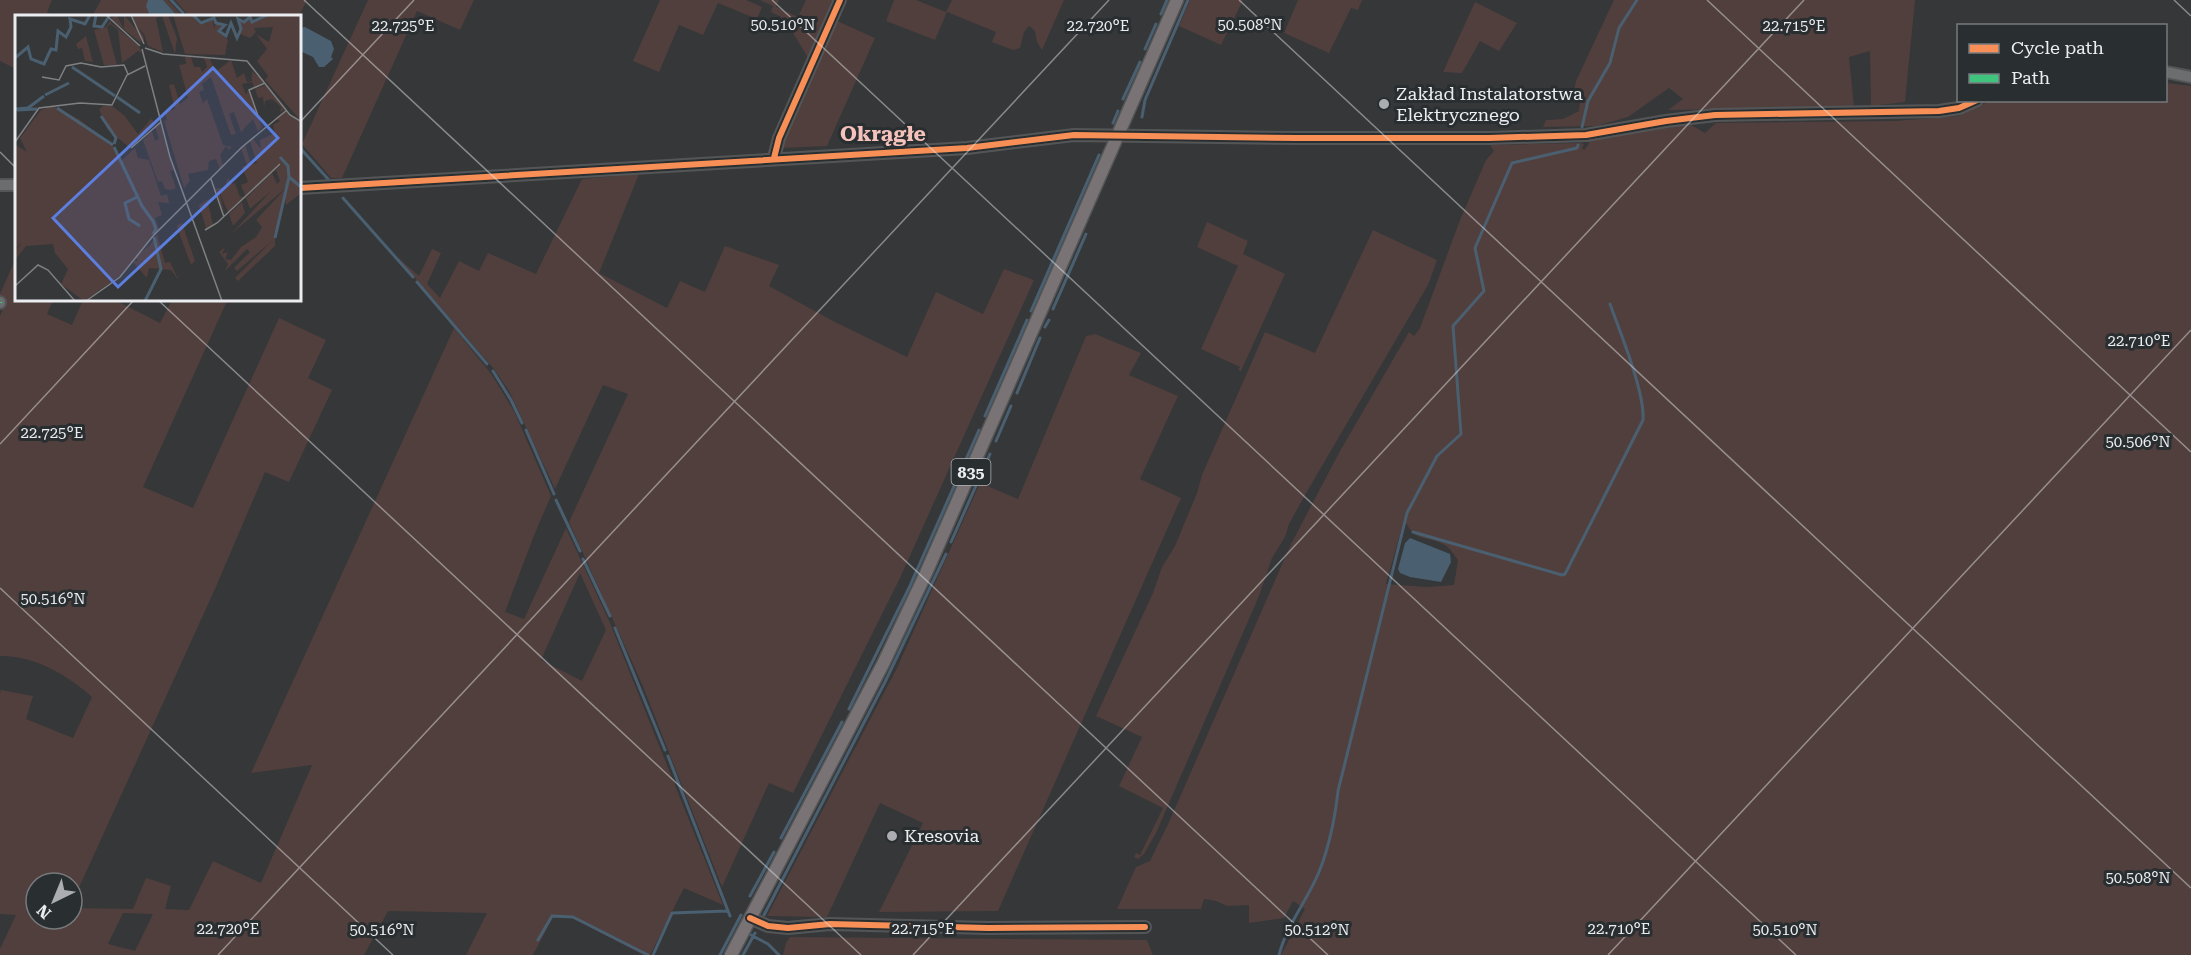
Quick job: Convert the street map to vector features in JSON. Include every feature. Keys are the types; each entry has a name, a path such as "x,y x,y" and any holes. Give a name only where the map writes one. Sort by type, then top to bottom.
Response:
{"main road":[{"name":"835","path":"731,955 909,610 1177,0"}],"street":[{"path":"774,158 778,138 840,0"},
{"path":"2167,72 2191,77"},
{"path":"302,188 992,146 1065,136 1489,138 1587,135 1666,121 1715,116 1939,111 1959,108 1972,102"},
{"path":"0,184 15,185"},
{"path":"750,918 768,926 788,928 830,924 1145,927"}],"shaded area":[{"path":"0,0 52,0 47,12 52,15 15,15 15,68 0,61"},
{"path":"101,0 168,0 181,15 93,15"},
{"path":"175,0 307,0 300,15 188,15"},
{"path":"368,0 474,0 460,30 417,11 342,178 331,178 302,144"},
{"path":"660,0 746,0 762,7 757,19 718,3 703,35 679,25 659,72 633,61"},
{"path":"760,0 779,0 776,7 798,17 806,0 835,0 808,58 792,31 795,24 771,12 773,6"},
{"path":"894,0 916,0 946,12 952,0 1064,0 1042,50 1037,42 1035,31 1029,26 1024,32 1020,48 1013,50 992,42 996,32 947,12 935,40 886,21"},
{"path":"1190,0 1243,0 1221,45 1179,26"},
{"path":"1298,0 1362,0 1358,10 1351,8 1329,53 1284,33"},
{"path":"1614,0 1915,0 1905,102 1871,106 1870,51 1849,57 1854,107 1668,110 1683,99 1669,88 1628,117 1596,126 1543,127 1546,120 1563,119 1579,111 1580,102 1572,101 1576,81"},
{"path":"1475,2 1517,23 1499,51 1480,41 1462,73 1443,72"},
{"path":"837,21 875,38 827,146 781,148"},
{"path":"2167,83 2191,86 2191,955 1281,955 1305,909 1293,901 1284,918 1249,923 1249,905 1227,906 1204,899 1201,909 1117,909 1136,867 1150,861 1169,822 1291,544 1340,451 1409,332 1414,336 1420,328 1460,220 1486,160 1494,151 1490,145 1581,143 1584,144 1582,148 1584,150 1589,144 1589,139 1675,125 1691,125 1705,133 1716,123 1895,121 1958,116 1988,102 2167,102","holes":["1404,520 1414,533 1445,545 1452,552 1458,560 1454,585 1427,587 1386,584"]},
{"path":"639,174 599,273 667,308 680,281 705,292 725,246 779,265 769,286 835,322 907,357 936,292 983,314 1004,269 1034,280 900,578 793,793 769,783 722,887 642,684 569,522 628,394 603,385 555,489 509,391 494,369 396,256 419,276 432,249 441,253 427,284 440,298 459,261 479,271 488,253 536,274 582,179"},
{"path":"1207,222 1248,241 1243,254 1285,274 1241,371 1238,370 1240,367 1201,349 1238,266 1197,247"},
{"path":"1373,230 1437,260 1428,285 1289,524 1285,537 1272,558 1259,596 1156,833 1144,854 1138,859 1134,857 1136,853 1140,855 1163,808 1119,786 1142,737 1096,716 1153,593 1162,567 1175,546 1202,475 1265,332 1315,353"},
{"path":"15,260 15,302 52,302 47,314 72,325 82,302 119,302 160,323 171,302 227,302 143,487 193,508 279,318 326,340 308,378 332,390 289,482 265,472 215,589 84,877 84,871 24,871 24,931 84,931 84,908 133,909 146,878 171,886 165,909 189,910 213,861 261,883 312,765 251,773 454,328 492,375 514,411 551,496 505,612 524,619 566,528 610,623 723,905 684,888 650,955 644,955 572,918 553,917 533,955 466,955 487,913 388,911 364,955 0,955 0,949 16,915 0,914 1,690 33,696 26,719 73,738 92,697 72,681 49,668 25,659 0,656 0,316 5,304 0,301 0,294","holes":["580,573 606,630 582,681 541,660","123,913 153,914 135,951 108,944"]},
{"path":"1095,334 1141,353 1129,375 1178,396 1140,479 1181,498 998,911 879,912 923,823 880,803 827,917 767,916 897,668 980,483 1018,499 1086,336"},
{"path":"790,937 1147,940 1153,955 783,955"}],"water":[{"path":"148,0 163,0 176,15 150,15 146,6"},
{"path":"305,27 331,41 334,49 331,57 333,59 324,67 319,67 313,57 302,52 302,28"},
{"path":"1410,538 1450,554 1451,562 1441,582 1400,573 1398,569 1405,543"}],"waterway":[{"path":"171,0 183,13"},
{"path":"1161,14 1167,0"},
{"path":"1142,117 1145,100 1188,0"},
{"path":"1582,127 1588,101 1610,63 1619,28 1637,0"},
{"path":"1145,49 1156,24"},
{"path":"1123,99 1140,62"},
{"path":"1113,123 1118,111"},
{"path":"1279,955 1287,933 1314,883 1326,853 1338,791 1407,513 1437,456 1461,434 1453,326 1484,291 1475,248 1512,163 1577,148 1578,145"},
{"path":"302,150 328,179"},
{"path":"1031,311 1099,155"},
{"path":"343,198 413,277"},
{"path":"1053,309 1086,234"},
{"path":"417,282 487,364"},
{"path":"1413,532 1565,574 1643,420 1643,408 1636,378 1610,304"},
{"path":"985,416 1027,320"},
{"path":"1045,327 1049,320"},
{"path":"1017,393 1040,338"},
{"path":"493,371 522,423"},
{"path":"996,441 1011,406"},
{"path":"526,430 554,494"},
{"path":"849,709 909,588 979,430"},
{"path":"951,542 990,454"},
{"path":"556,500 580,551"},
{"path":"764,915 885,682 946,554"},
{"path":"583,559 610,616"},
{"path":"615,628 665,750"},
{"path":"781,838 842,722"},
{"path":"668,756 730,916"},
{"path":"750,896 774,852"},
{"path":"653,955 672,913 727,911"},
{"path":"720,955 741,915"},
{"path":"538,940 552,916 573,917 648,955"},
{"path":"743,955 755,933"},
{"path":"751,935 768,944 779,955"}],"cycle path":[{"path":"774,158 779,138 840,0"},
{"path":"302,188 967,148 1074,135 1297,138 1489,138 1586,135 1715,115 1939,111 1959,108 1972,102"},
{"path":"750,918 768,926 788,928 830,924 988,928 1145,927"}],"place":[{"name":"Zakład Instalatorstwa Elektrycznego","path":"1384,104"},
{"name":"Kresovia","path":"892,836"}],"district":[{"name":"Okrągłe","path":"883,134"}]}
